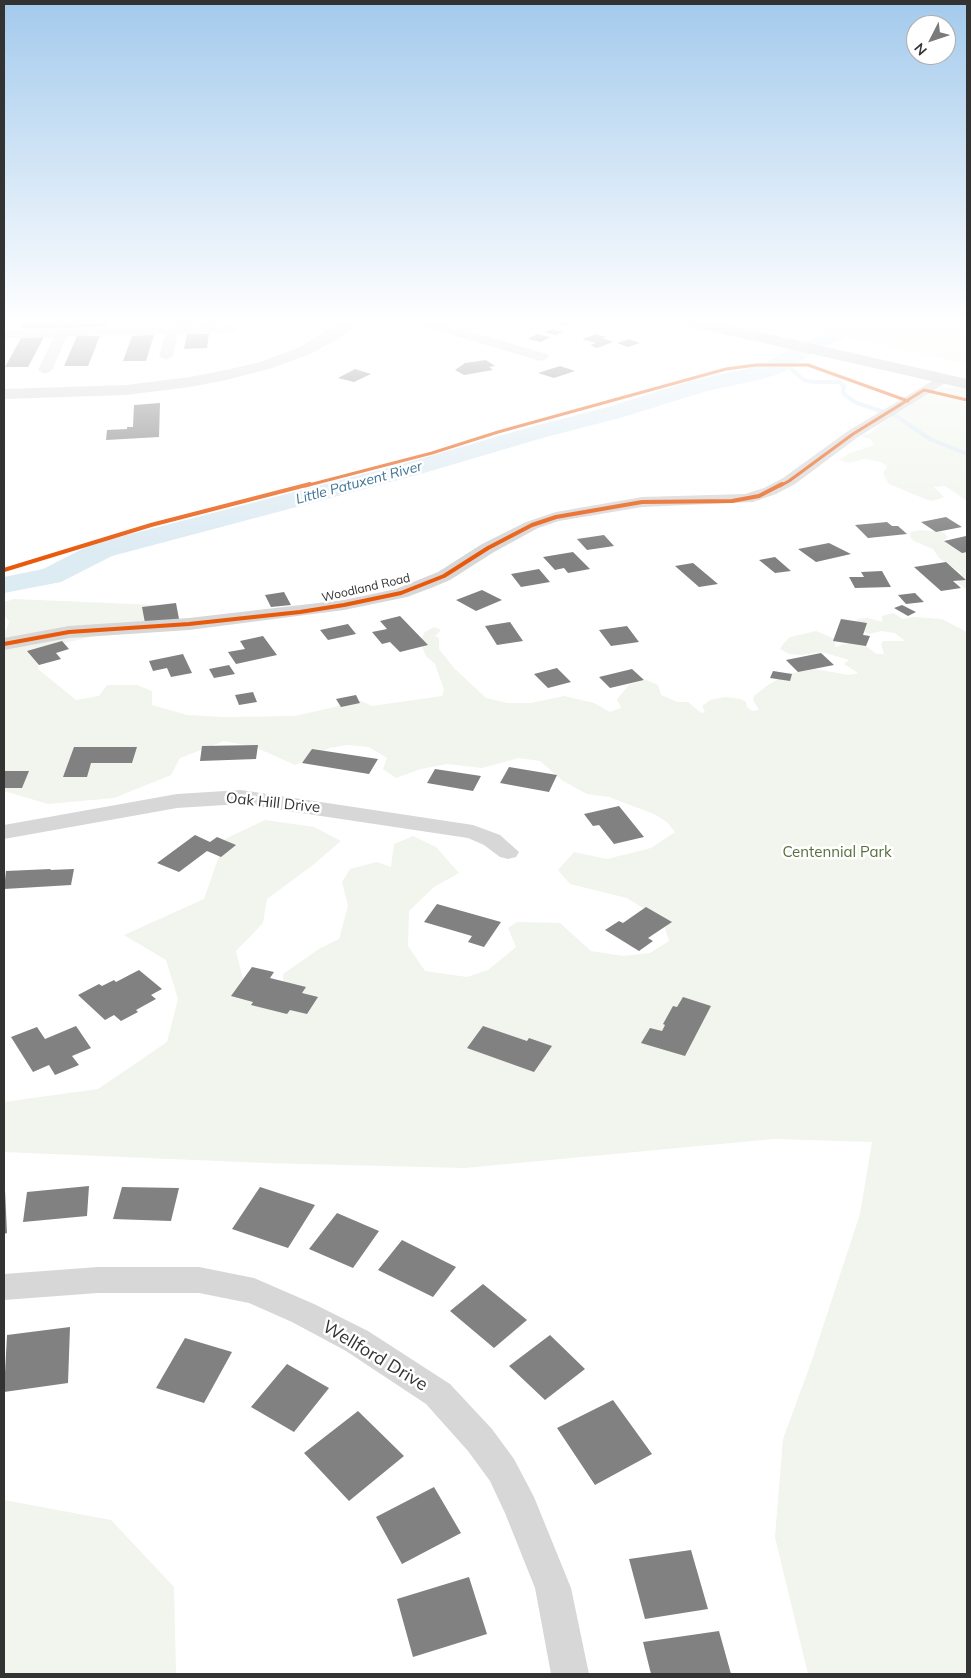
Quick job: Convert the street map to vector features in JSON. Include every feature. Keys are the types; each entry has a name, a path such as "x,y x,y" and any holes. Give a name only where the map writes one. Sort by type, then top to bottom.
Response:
{"street":[{"name":"Woodland Road","path":"4,644 69,632 189,624 300,612 344,606 402,593 444,576 488,548 532,525 556,517 642,502 732,501 759,496 790,481 822,455 910,398"},
{"name":"Oak Hill Drive","path":"4,832 177,801 241,797 466,830 492,840 508,852"},
{"name":"Wellford Drive","path":"4,1287 98,1280 199,1280 254,1292 304,1313 357,1341 438,1394 486,1448 502,1470 521,1509 553,1588 570,1674"}],"green space":[{"path":"920,398 967,398 967,501 945,486 934,487 944,497 933,501 889,484 883,474 887,466 881,462 864,459 850,463 839,460 850,453 874,445 870,439 863,437 864,434 869,434 883,422"},
{"path":"919,530 943,532 948,537 944,540 947,544 967,550 967,590 958,583 962,577 960,572 939,558 933,549 914,541 910,537 911,532"},
{"name":"Centennial Park","path":"14,599 156,605 170,614 150,624 59,644 40,652 38,669 76,700 99,696 107,685 137,685 152,691 152,705 187,715 224,717 295,716 361,701 372,706 442,696 444,690 435,664 426,656 420,642 425,632 434,627 441,630 435,636 439,638 439,649 454,668 486,698 508,703 531,703 564,696 594,703 610,712 621,708 617,699 630,684 646,680 658,685 661,695 678,702 688,702 701,713 705,712 702,706 710,700 725,697 741,699 746,702 747,707 752,711 759,710 753,700 754,696 787,674 815,669 849,675 858,673 844,664 849,660 822,652 801,655 789,654 780,649 790,637 816,631 835,639 835,647 857,643 866,646 876,654 884,654 881,644 883,641 905,641 895,633 881,631 870,634 858,630 852,625 858,619 868,618 882,622 882,616 893,613 903,619 913,617 942,619 965,631 967,634 967,1674 808,1674 775,1537 783,1439 812,1360 860,1214 872,1142 774,1139 465,1168 266,1163 4,1152 4,1102 98,1089 167,1042 178,999 166,960 124,935 204,899 225,839 265,820 314,827 341,841 313,865 267,899 263,923 236,951 243,979 269,1002 284,993 283,974 319,949 339,939 348,906 342,882 350,869 377,862 391,867 394,844 413,836 436,847 459,873 434,887 409,911 408,946 425,971 467,977 488,970 516,947 508,928 517,922 560,923 591,951 623,956 650,953 669,941 663,921 627,898 570,884 558,870 574,852 607,859 651,848 675,832 667,822 654,814 609,797 587,794 563,781 540,761 519,758 482,768 447,764 421,769 396,778 383,769 387,758 369,747 347,745 329,748 295,765 255,747 224,741 180,758 171,775 114,798 48,804 4,791 4,631 6,631 9,621 4,615 4,602"},
{"path":"4,1500 111,1520 174,1587 176,1674 4,1674"}],"building":[{"path":"160,403 159,437 106,440 107,430 133,427 134,405"},
{"path":"946,517 962,527 936,532 921,522"},
{"path":"887,522 892,526 898,526 907,534 868,538 855,525"},
{"path":"604,535 614,546 587,550 577,539"},
{"path":"966,536 967,552 962,553 944,541"},
{"path":"829,543 851,554 816,562 798,549"},
{"path":"573,552 590,569 568,573 564,568 555,570 543,557"},
{"path":"775,557 791,571 775,573 759,560"},
{"path":"946,562 966,580 953,581 961,588 941,591 914,567"},
{"path":"693,563 718,584 699,587 675,566"},
{"path":"539,569 550,582 521,587 511,574"},
{"path":"882,571 891,587 855,588 849,577 864,577 861,572"},
{"path":"482,590 502,600 476,611 456,600"},
{"path":"284,592 291,605 271,607 265,595"},
{"path":"915,593 924,602 906,604 898,595"},
{"path":"176,603 179,619 145,623 142,607"},
{"path":"902,605 916,612 908,616 894,608"},
{"path":"400,616 428,645 400,652 390,642 382,644 372,632 387,629 380,621"},
{"path":"841,619 867,623 863,635 870,636 866,646 833,641"},
{"path":"510,622 523,641 497,645 485,626"},
{"path":"348,624 356,634 328,640 320,630"},
{"path":"627,626 639,642 611,646 599,630"},
{"path":"263,636 277,655 236,664 228,652 245,649 240,641"},
{"path":"62,641 69,649 56,653 61,659 39,665 27,651"},
{"path":"821,653 834,665 798,672 786,660"},
{"path":"183,654 192,673 171,677 167,668 153,671 149,661"},
{"path":"229,665 235,674 214,678 209,669"},
{"path":"557,668 571,682 548,688 534,674"},
{"path":"632,669 644,680 610,688 599,677"},
{"path":"773,671 792,674 790,681 770,678"},
{"path":"253,692 257,702 239,705 235,695"},
{"path":"356,695 360,703 341,707 336,699"},
{"path":"258,745 256,759 200,761 202,746"},
{"path":"74,747 137,747 132,763 91,763 87,777 63,777"},
{"path":"312,749 378,759 369,774 302,763"},
{"path":"509,767 557,775 549,792 500,783"},
{"path":"435,769 481,776 473,791 427,783"},
{"path":"4,771 29,771 22,788 4,788"},
{"path":"619,806 644,837 614,844 599,825 593,826 584,814"},
{"path":"195,835 210,842 217,837 236,845 221,857 207,851 179,872 157,863"},
{"path":"74,869 71,885 4,889 6,871"},
{"path":"437,904 501,922 484,947 468,942 472,936 424,922"},
{"path":"646,907 672,922 648,938 653,941 639,951 605,930 619,921 623,923"},
{"path":"252,967 274,972 270,978 306,987 302,993 318,997 307,1014 290,1010 287,1014 251,1005 253,1002 231,996"},
{"path":"139,970 162,989 151,995 156,999 121,1021 114,1015 105,1020 78,995 99,984 102,986 114,980 116,982"},
{"path":"683,997 711,1006 685,1056 641,1043 650,1028 662,1031 665,1025 663,1024 673,1006 677,1007"},
{"path":"76,1026 91,1048 72,1056 79,1065 55,1075 49,1065 33,1072 11,1037 37,1027 45,1039"},
{"path":"483,1026 527,1041 529,1038 552,1046 534,1072 467,1048"},
{"path":"89,1186 87,1216 23,1222 27,1192"},
{"path":"122,1187 179,1188 171,1221 113,1219"},
{"path":"260,1187 315,1205 288,1248 232,1229"},
{"path":"4,1190 7,1233 4,1234"},
{"path":"337,1213 379,1231 353,1268 309,1249"},
{"path":"402,1240 456,1267 433,1297 378,1270"},
{"path":"483,1284 527,1320 494,1348 450,1311"},
{"path":"70,1327 68,1383 4,1392 7,1335"},
{"path":"550,1335 585,1369 545,1400 509,1366"},
{"path":"185,1338 232,1352 204,1403 156,1388"},
{"path":"287,1364 329,1388 294,1432 251,1407"},
{"path":"613,1400 652,1454 595,1485 557,1428"},
{"path":"358,1411 404,1456 349,1501 304,1453"},
{"path":"434,1487 461,1533 402,1564 376,1517"},
{"path":"691,1550 708,1609 645,1619 629,1559"},
{"path":"469,1577 487,1634 413,1657 397,1599"},
{"path":"719,1631 731,1674 651,1674 643,1642"}],"waterway":[{"name":"Little Patuxent River","path":"4,585 51,576 102,550 408,470 659,398"},
{"path":"850,398 857,403 896,416 930,439 967,454"}],"cycle path":[{"path":"4,570 151,525 432,453 498,432 620,398"},
{"path":"901,398 908,401"},
{"path":"4,644 69,632 189,624 300,612 344,605 401,593 444,576 488,548 532,525 556,517 642,502 732,501 759,496 789,481 853,434 911,398"},
{"path":"960,398 967,400"}]}
